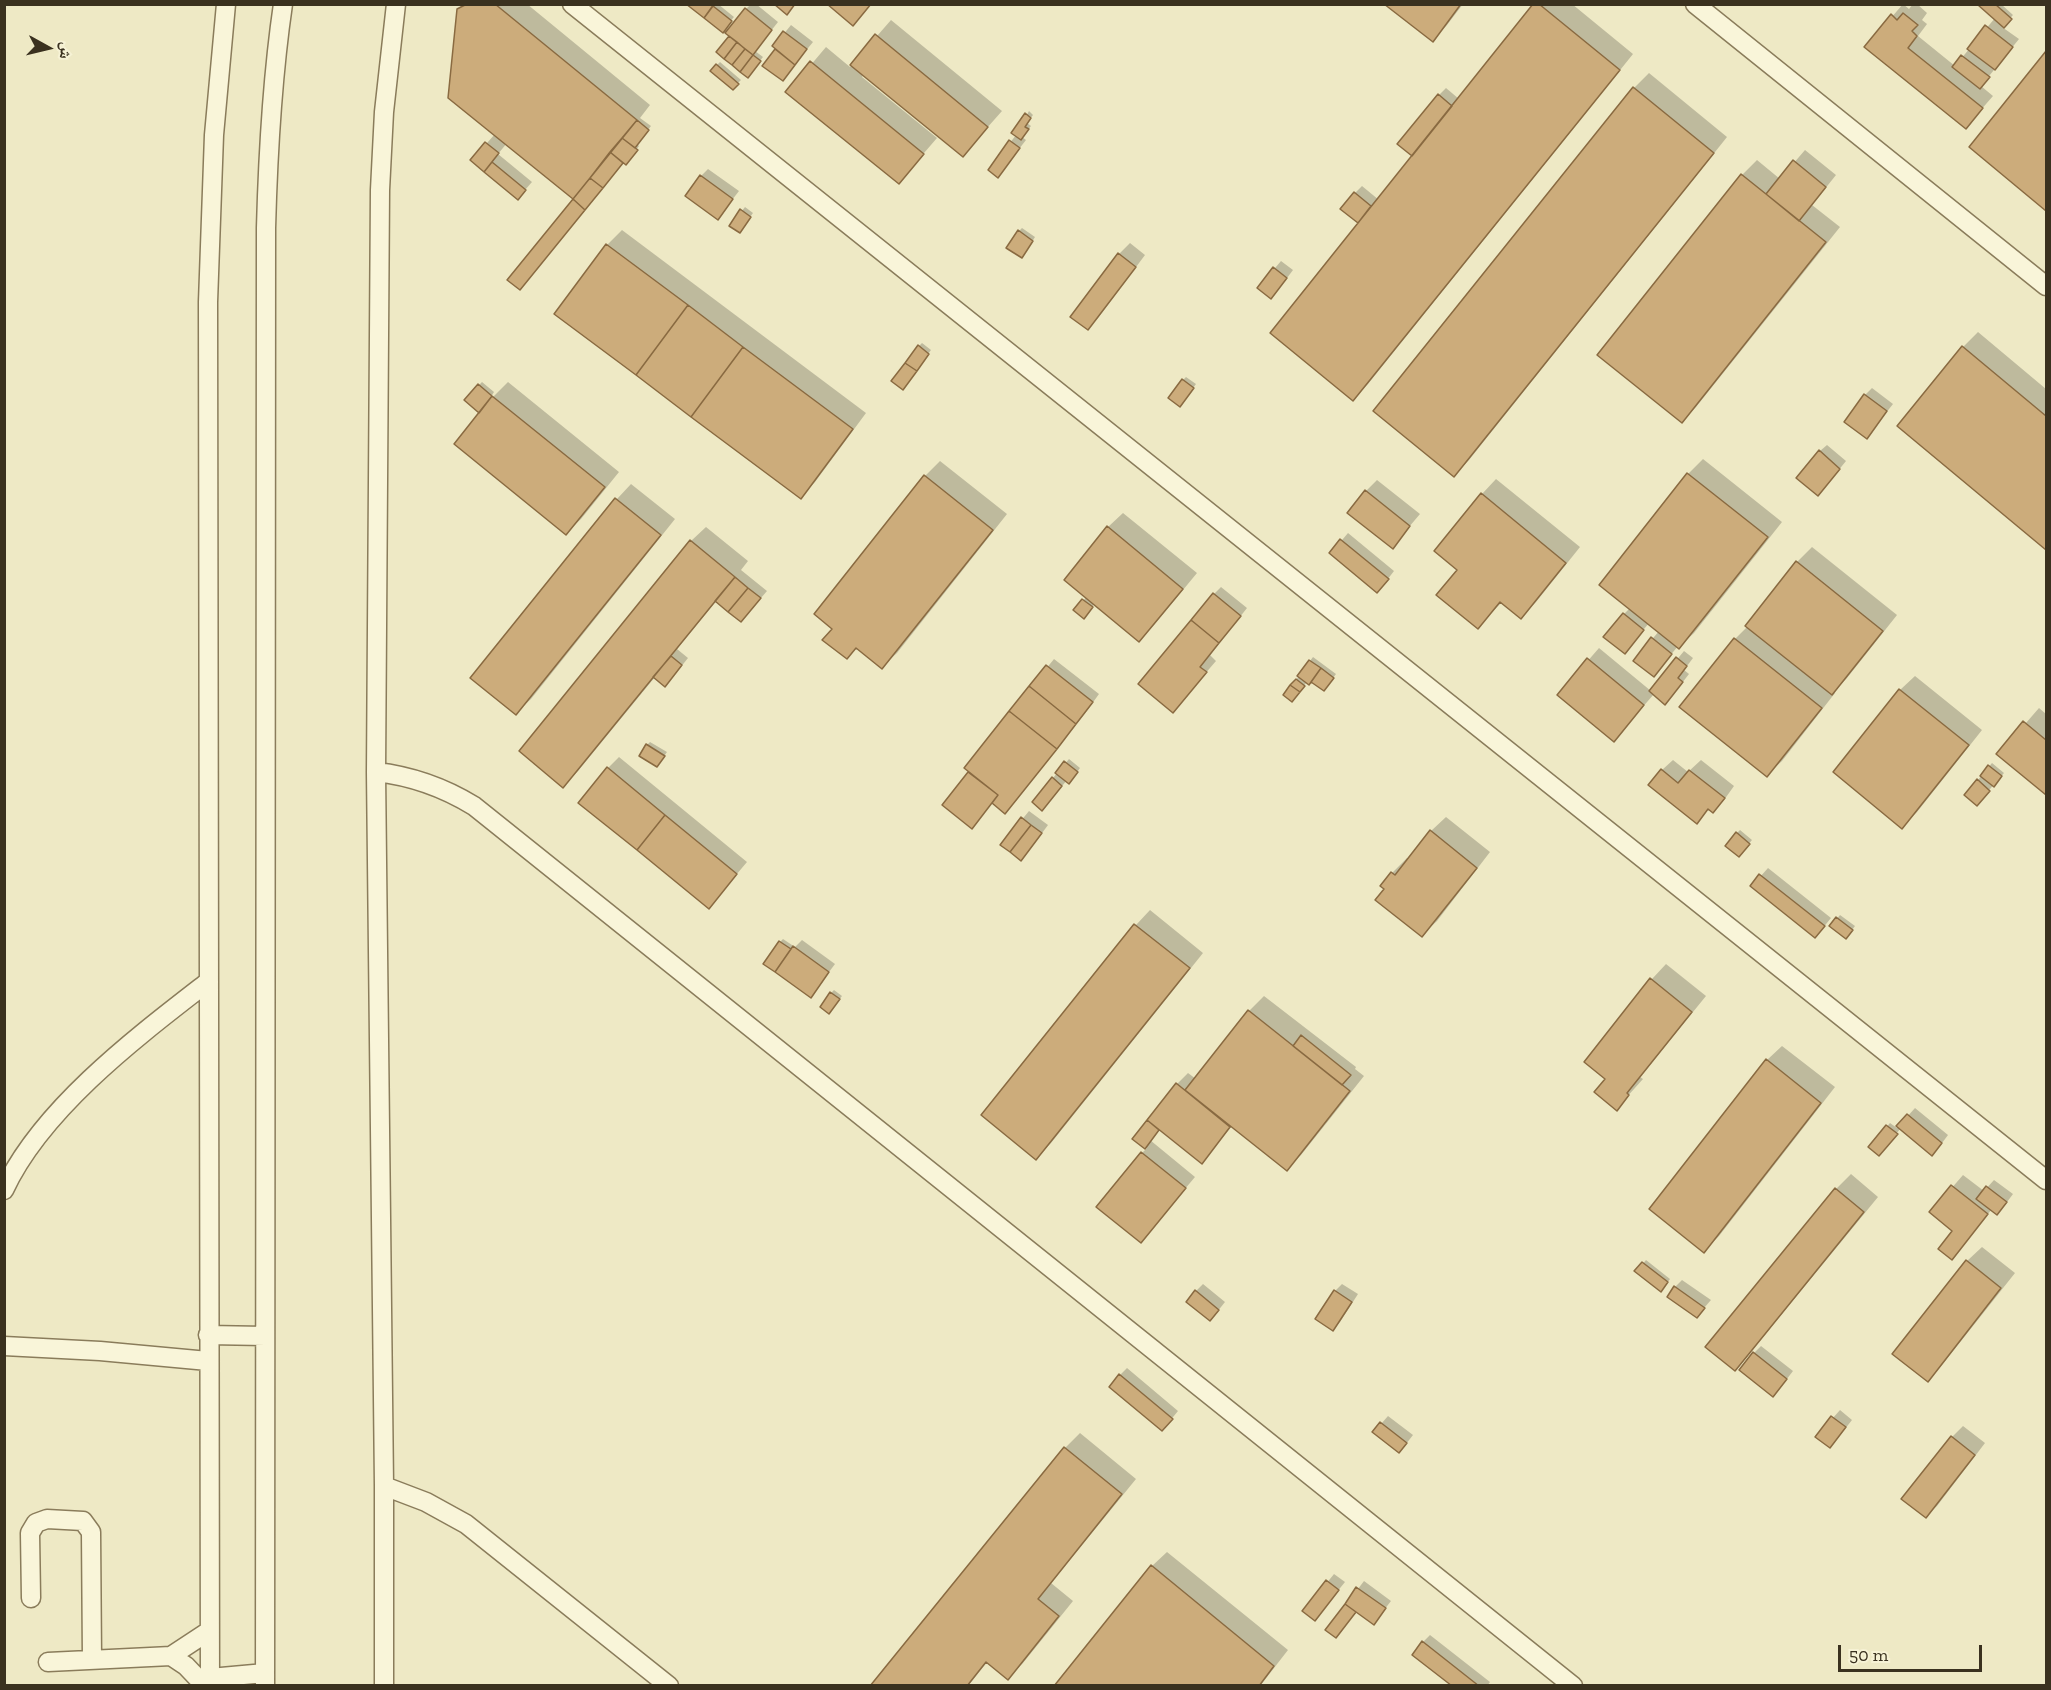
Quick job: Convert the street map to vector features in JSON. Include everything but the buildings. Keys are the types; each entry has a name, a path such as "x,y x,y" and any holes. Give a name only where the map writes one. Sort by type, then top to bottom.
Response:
{"street":[{"path":"208,1683 209,290 214,135 226,4"},
{"path":"171,1656 208,1683 265,1679 266,228 272,95 283,4"},
{"path":"384,1686 376,772 380,190 384,112 396,4"},
{"path":"572,4 2046,1180"},
{"path":"1695,4 2046,286"},
{"path":"376,772 407,777 437,786 474,806 1573,1686"},
{"path":"4,1190 27,1150 51,1120 134,1041 209,981"},
{"path":"208,1335 266,1336"},
{"path":"4,1346 100,1351 208,1361"},
{"path":"384,1486 426,1502 466,1524 669,1686"},
{"path":"32,1598 30,1533 32,1527 41,1520 76,1519 83,1521 92,1532 92,1660"},
{"path":"48,1662 171,1656 209,1631"}]}
